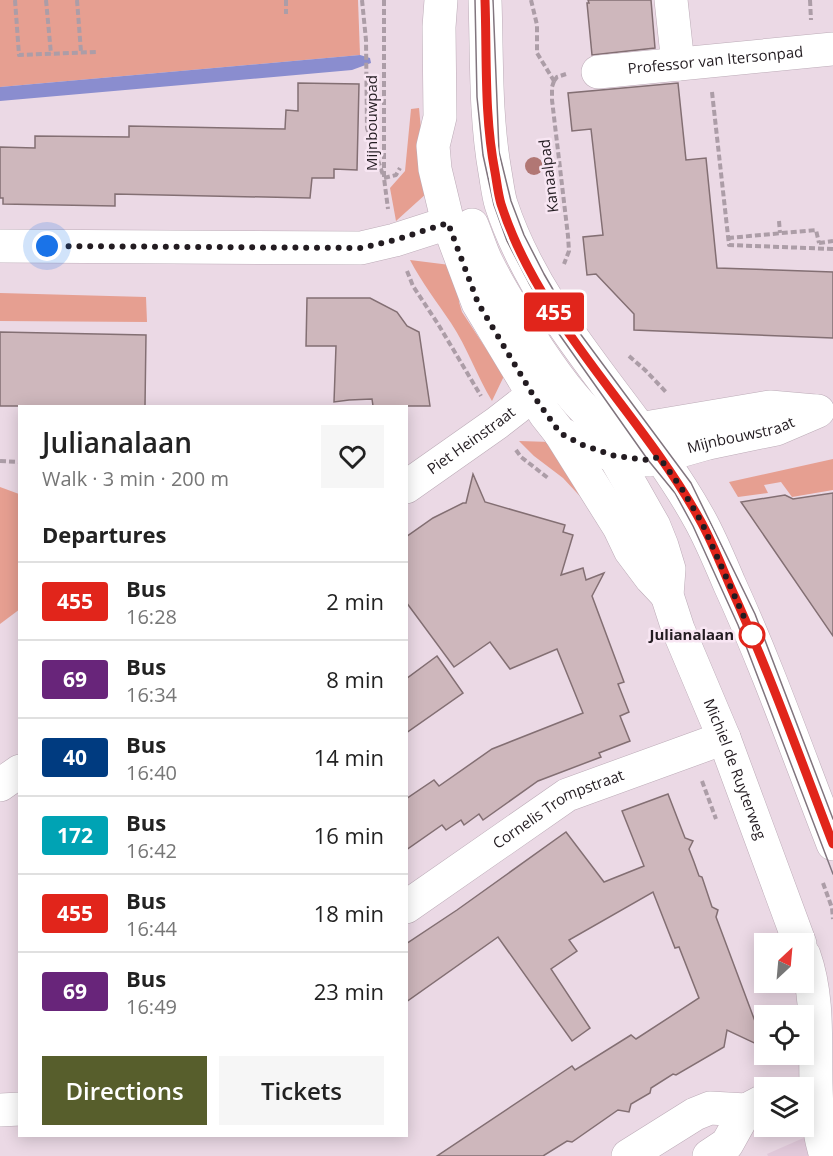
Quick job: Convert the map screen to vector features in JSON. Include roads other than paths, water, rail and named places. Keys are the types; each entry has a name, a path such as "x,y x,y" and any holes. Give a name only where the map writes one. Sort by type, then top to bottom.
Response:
{"street":[{"path":"441,0 440,117 433,146 435,169 459,220 513,309 552,369 585,410"},
{"path":"485,0 486,96 492,154 501,203 535,279 565,330 682,489 702,523 752,633 833,844"},
{"path":"671,0 694,63"},
{"name":"Professor van Itersonpad","path":"598,72 833,49"},
{"path":"0,246 361,248 459,220"},
{"name":"Michiel de Ruyterweg","path":"459,220 478,303 533,395 560,433 619,527 630,550 667,595"},
{"name":"Piet Heinstraat","path":"408,486 533,395"},
{"name":"Mijnbouwstraat","path":"585,410 602,423 626,429 639,429 770,407 826,410"},
{"name":"Michiel de Ruyterweg","path":"585,410 615,456 654,526 669,569 667,595 678,629 724,738 796,933"},
{"name":"Mijnbouwstraat","path":"560,433 583,445 615,456 648,460 708,443 776,429 826,410"},
{"name":"Cornelis Trompstraat","path":"408,906 567,795 724,738"},
{"path":"0,785 18,772"},
{"path":"811,1077 814,1013 813,993"},
{"path":"628,1156 695,1114 710,1108 754,1105"},
{"path":"814,1105 826,1156"},
{"path":"709,1156 727,1144 754,1108"},
{"path":"0,1110 18,1109"}],"water":[{"path":"360,55 370,58 371,63 352,70 0,101 0,87"}],"tram line":[{"path":"475,0 477,97 483,155 494,205 507,241 559,334 648,460 675,493 693,526 738,625 833,874"},
{"path":"493,0 499,152 511,201 524,235 573,324 691,483 755,614 833,819"}],"place":[{"name":"Julianalaan","path":"752,635"}]}
